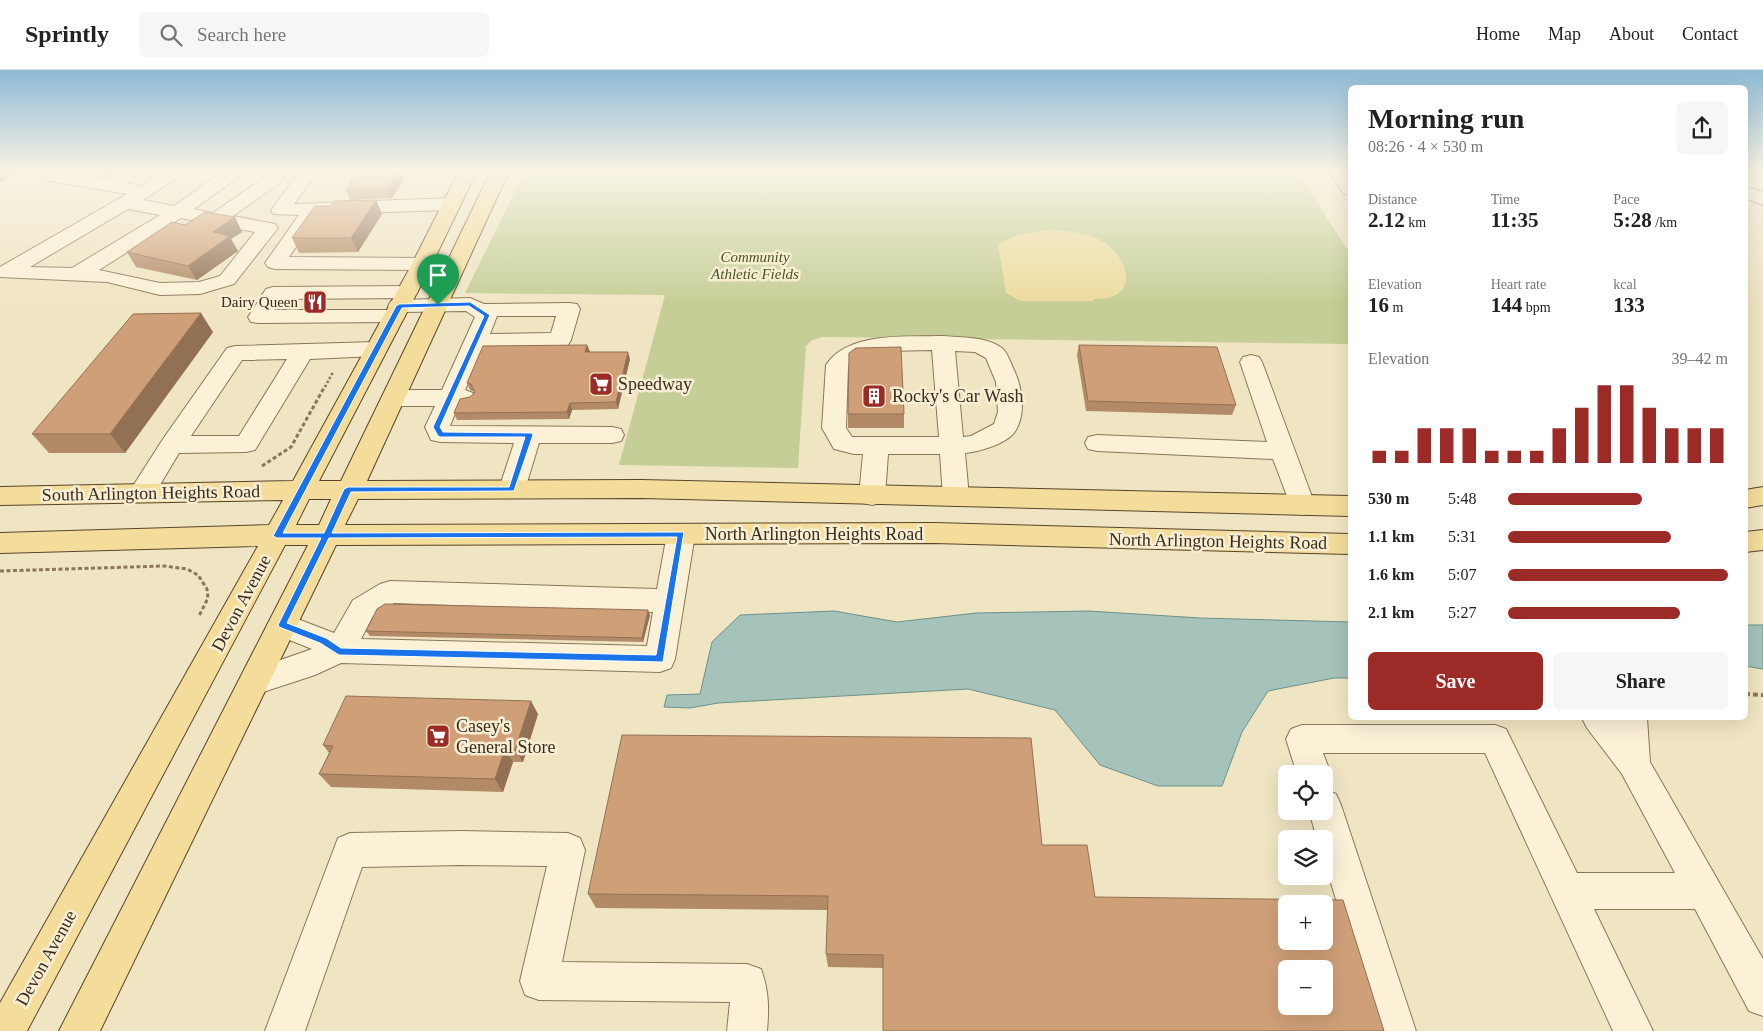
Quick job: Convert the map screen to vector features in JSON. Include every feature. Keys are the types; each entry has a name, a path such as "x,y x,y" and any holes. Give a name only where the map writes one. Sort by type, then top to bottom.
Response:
{"main road":[{"name":"Devon Avenue","path":"6,1031 302,490 446,216"},
{"path":"78,1031 327,536 479,216"},
{"path":"302,490 752,491 872,496 1348,506"},
{"name":"South Arlington Heights Road","path":"0,496 302,490"},
{"path":"1748,499 1763,496"},
{"name":"North Arlington Heights Road","path":"277,536 934,534 1348,544"},
{"path":"0,543 277,536"},
{"path":"1748,542 1763,540"}],"street":[{"path":"3,274 104,216"},
{"path":"76,275 172,216"},
{"path":"3,274 107,276 160,289 155,306 185,308 229,298 251,274 245,257 268,228 199,216"},
{"path":"216,219 220,216"},
{"path":"308,216 275,263 422,264"},
{"path":"400,304 259,317 273,293 400,304 470,304 487,315 476,341 470,371 458,398 437,427 440,434 543,430 612,435"},
{"path":"476,341 567,346 569,309 479,310"},
{"path":"943,343 950,445 956,497"},
{"path":"943,343 980,346 995,354 1008,382 1010,397 1010,412 1004,429 976,444 950,445 854,446 843,443 834,428 837,364 856,350 886,344 943,343"},
{"path":"142,493 172,444 236,352 376,349"},
{"path":"172,444 246,444 303,352"},
{"path":"1251,362 1302,505"},
{"path":"394,398 458,398"},
{"path":"512,489 543,430"},
{"path":"1097,443 1284,451"},
{"path":"872,496 876,446"},
{"path":"254,682 304,666 339,651 660,659 681,534"},
{"path":"339,651 363,608 390,592 670,601"},
{"path":"282,625 323,640 339,651"},
{"path":"1600,720 1634,764 1763,997"},
{"path":"1631,720 1634,764"},
{"path":"1311,765 1302,739 1495,739 1633,1031"},
{"path":"1329,820 1396,1031"},
{"path":"285,1031 350,850 461,848 568,850 538,981 747,983 750,1003 747,1031"},
{"path":"1567,891 1704,891"}],"path":[{"path":"187,569 192,564"},
{"path":"0,571 164,566 187,569 198,575 206,589 208,598 196,624"},
{"path":"1748,694 1763,695"}],"green space":[{"name":"Community Athletic Fields","path":"503,216 1326,216 1348,251 1348,344 823,337 812,340 806,346 798,468 619,465 665,295 465,293"}],"sand":[{"path":"1048,230 1085,234 1105,243 1121,260 1124,268 1126,275 1122,289 1116,295 1093,299 1093,301 1021,301 1006,293 998,246 1018,235"}],"water":[{"path":"834,611 897,622 976,613 1089,611 1200,618 1348,622 1348,678 1334,678 1268,691 1242,732 1222,786 1158,786 1100,765 1055,710 968,689 718,703 690,708 664,707 667,695 700,694 712,642 740,615"},
{"path":"1748,625 1763,625 1763,669 1748,666"}],"building":[{"path":"199,216 235,217 213,232 230,236 188,266 127,252 172,222 185,225"},
{"path":"308,216 366,216 351,238 292,238"},
{"path":"201,313 110,434 32,434 133,314"},
{"name":"Speedway","path":"587,345 585,352 628,352 616,402 570,403 567,412 454,413 460,399 470,397 475,392 471,384 467,383 483,346"},
{"path":"1079,345 1217,347 1236,405 1088,401"},
{"name":"Rocky's Car Wash","path":"901,347 904,414 848,414 849,353 856,348"},
{"path":"385,604 648,610 642,638 366,631 377,609"},
{"name":"Casey's General Store","path":"346,696 531,701 515,750 505,749 495,779 319,774 333,746 323,745"},
{"path":"622,735 1031,738 1042,845 1087,845 1095,897 1278,899 1278,950 1333,950 1333,900 1343,900 1384,1031 883,1031 883,955 826,954 828,896 588,894"}],"place":[{"name":"Dairy Queen","path":"315,302"},
{"name":"Speedway","path":"601,384"},
{"name":"Rocky's Car Wash","path":"874,396"},
{"name":"Casey's General Store","path":"438,736"}],"route":[{"path":"438,305 399,306 277,536 327,536 282,625 323,640 339,651 660,659 681,534 327,536 348,489 512,489 529,435 440,434 437,427 487,315 470,304 438,305"}]}
